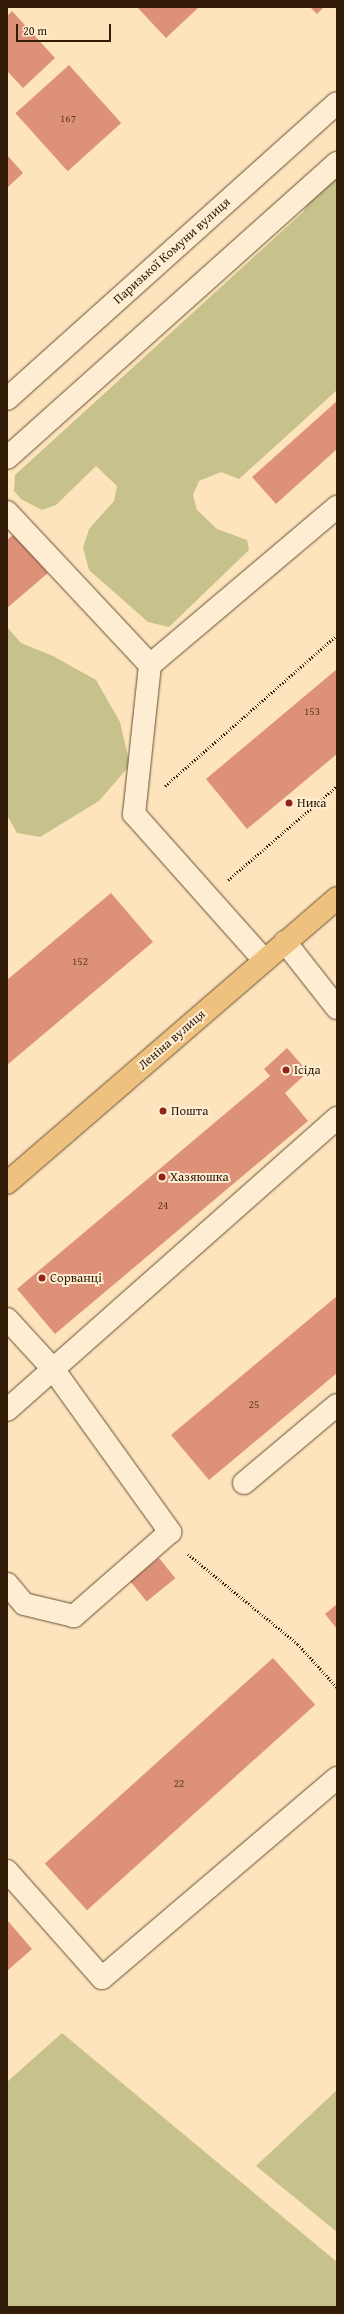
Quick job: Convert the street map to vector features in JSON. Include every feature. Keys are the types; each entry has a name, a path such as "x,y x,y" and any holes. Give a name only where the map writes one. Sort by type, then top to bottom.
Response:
{"main road":[{"name":"Леніна вулиця","path":"7,1183 337,898"}],"street":[{"name":"Паризької Комуни вулиця","path":"7,399 337,103"},
{"path":"7,458 337,163"},
{"path":"264,960 134,814 150,665 337,507"},
{"path":"7,512 150,665"},
{"path":"285,942 337,1008"},
{"path":"7,1410 337,1118"},
{"path":"7,1319 53,1370 170,1532 74,1616 24,1604 7,1584"},
{"path":"244,1483 337,1405"},
{"path":"7,1871 102,1978 337,1778"}],"path":[{"path":"134,814 337,635"},
{"path":"208,897 337,786"},
{"path":"170,1532 181,1548 298,1644 337,1687"}],"shaded area":[{"path":"337,179 337,390 239,479 221,472 199,481 193,495 197,510 217,529 247,540 249,550 169,627 148,622 89,570 83,548 89,529 114,501 117,486 96,466 56,505 42,510 21,499 14,491 15,475 303,212 316,191"},
{"path":"7,627 21,643 53,656 96,680 120,722 130,765 99,801 40,837 17,833 7,815"},
{"path":"62,2033 337,2262 337,2307 7,2307 7,2082"},
{"path":"337,2090 337,2232 256,2166"}],"building":[{"path":"137,7 199,7 166,38"},
{"path":"310,7 324,7 317,14"},
{"path":"12,11 55,58 23,88 7,71 7,16"},
{"path":"69,65 121,123 68,171 15,113"},
{"path":"7,155 23,173 7,188"},
{"path":"337,401 337,449 276,504 252,477"},
{"path":"14,534 48,573 7,608 7,540"},
{"path":"337,669 337,754 247,829 206,779"},
{"path":"111,893 153,942 7,1065 7,980"},
{"path":"287,1048 308,1072 285,1093 308,1121 55,1334 17,1289 270,1076 264,1069"},
{"path":"337,1296 337,1373 209,1480 171,1435"},
{"path":"159,1558 175,1578 147,1601 130,1581"},
{"path":"337,1604 337,1629 325,1614"},
{"path":"273,1658 315,1705 87,1910 45,1863"},
{"path":"7,1920 32,1949 7,1971"}],"place":[{"name":"Ника","path":"289,803"},
{"name":"Ісіда","path":"286,1070"},
{"name":"Пошта","path":"163,1111"},
{"name":"Хазяюшка","path":"162,1177"},
{"name":"Сорванці","path":"42,1278"}]}
